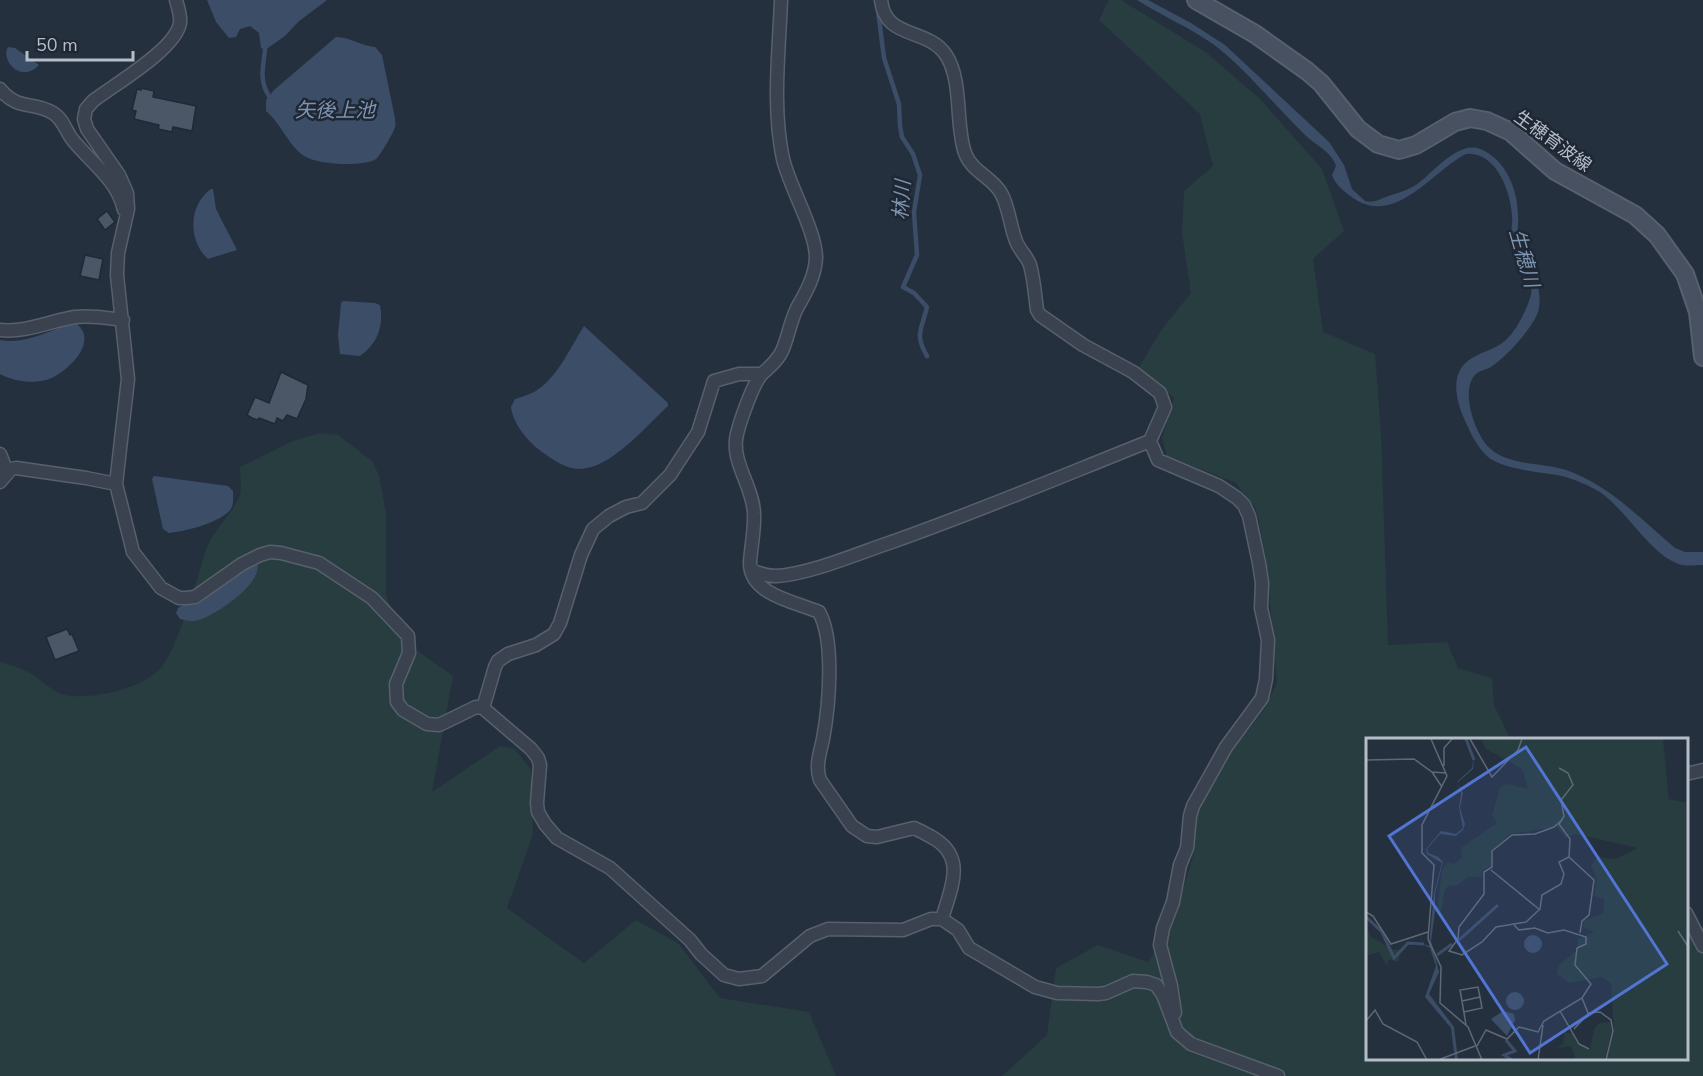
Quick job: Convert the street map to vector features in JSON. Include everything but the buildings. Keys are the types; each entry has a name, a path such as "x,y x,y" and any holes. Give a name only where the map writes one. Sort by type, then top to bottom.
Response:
{"main road":[{"name":"生穂育波線","path":"1196,0 1255,34 1307,71 1321,83 1358,129 1378,144 1399,150 1416,145 1455,122 1470,118 1487,121 1511,132 1555,171 1635,214 1657,235 1685,274 1698,312 1703,357"}],"street":[{"path":"176,0 180,22 171,42 160,53 93,100 86,109 84,119 87,129 119,175 127,193 126,220 117,264 128,379 116,484 133,552 160,588 178,597 195,597 242,564 270,552 319,563 372,598 408,636 409,653 396,684 398,702 403,710 428,724 439,725 476,707 483,708 531,749 538,758 540,765 537,803 538,812 545,825 557,838 610,868 690,940 701,954 724,975 739,979 762,976 810,936 828,928 903,930 932,919 942,920 958,930 969,948 1035,987 1057,993 1098,994 1106,993 1133,981 1147,982 1156,986 1163,995 1177,1032 1191,1044 1278,1076"},
{"path":"781,0 778,98 781,143 792,188 810,232 816,255 813,276 796,310 782,352 756,383 736,435 739,462 753,498 751,569 764,589 819,612 821,616 827,635 829,666 823,737 818,759 820,780 852,826 867,836 877,837 888,832 914,828 948,849 955,870 942,920"},
{"path":"751,569 758,573 777,576 802,571 864,552 968,515 1150,441 1165,407 1160,393 1133,372 1083,345 1040,315 1037,310 1029,264 1017,243 1000,191 971,167 965,154 957,93 947,58 931,41 920,34 898,29 893,25 884,15 881,0"},
{"path":"0,89 16,103 50,112 58,117 72,139 107,177 122,201 126,220"},
{"path":"0,330 34,328 75,317 91,316 123,320"},
{"path":"483,708 498,661 508,654 536,645 554,634 560,623 581,555 592,529 626,507 642,503 670,475 698,432 714,381 739,374 762,374"},
{"path":"1150,441 1158,460 1220,486 1244,505 1249,516 1259,563 1262,583 1261,608 1268,640 1266,679 1262,698 1226,747 1193,806 1190,816 1187,848 1180,865 1173,902 1163,928 1160,945 1172,986 1176,1011 1173,1023"},
{"path":"0,454 4,477"},
{"path":"4,477 11,469 23,468 116,484"},
{"path":"1688,774 1703,770"},
{"path":"1688,917 1703,946"}],"green space":[{"path":"1109,0 1121,0 1207,53 1261,100 1322,169 1344,231 1313,259 1323,332 1375,354 1381,433 1388,645 1447,642 1458,668 1492,678 1494,705 1510,738 1366,738 1366,1061 1688,1061 1688,938 1703,927 1703,1076 1002,1076 1047,1035 1056,968 1098,945 1148,962 1175,918 1193,856 1196,813 1231,752 1266,707 1277,683 1266,558 1256,509 1236,483 1167,456 1162,438 1174,398 1139,367 1162,329 1191,293 1182,233 1184,191 1213,166 1200,114 1099,20"},
{"path":"320,433 338,435 372,461 379,475 386,513 386,595 397,627 408,644 453,676 432,792 500,746 515,749 531,770 533,834 507,908 584,963 636,920 678,943 720,998 809,1012 836,1076 0,1076 0,662 30,673 52,689 65,695 88,696 115,691 152,676 160,669 173,647 208,545 240,495 240,467 293,441"}],"water":[{"path":"207,0 327,0 265,50 261,48 259,33 250,26 240,29 236,37 229,38 216,22"},
{"name":"生穂川","path":"1137,0 1148,0 1191,23 1225,45 1329,142 1344,165 1352,189 1365,201 1376,201 1412,187 1463,149 1480,149 1497,160 1509,176 1513,186 1517,206 1518,236 1536,280 1540,298 1537,315 1527,331 1497,363 1477,373 1471,381 1470,405 1480,435 1487,446 1508,458 1569,471 1598,486 1625,505 1675,548 1685,552 1703,552 1703,565 1682,565 1656,550 1619,509 1600,492 1567,477 1504,465 1488,457 1476,443 1458,401 1456,383 1458,374 1469,360 1501,344 1509,337 1523,316 1531,290 1529,275 1512,239 1509,196 1500,175 1486,159 1466,154 1413,193 1384,206 1369,205 1353,198 1334,179 1332,175 1336,166 1331,157 1304,134 1237,64 1204,38"},
{"name":"矢後上池","path":"336,37 375,47 382,55 395,125 381,153 370,162 330,163 304,156 293,146 276,121 266,111 266,100 274,90"},
{"path":"8,47 15,48 39,65 26,72 14,68 7,58"},
{"path":"213,189 216,209 237,250 208,259 197,243 193,223 198,204"},
{"path":"343,301 380,305 381,320 378,334 371,346 360,356 340,354 338,335"},
{"path":"70,324 77,324 83,332 84,340 77,357 62,372 46,380 34,382 16,380 0,374 0,340 27,339"},
{"path":"584,326 668,403 668,406 639,435 615,454 591,467 579,469 557,462 533,445 517,425 511,407 515,399 534,392 550,379"},
{"path":"154,476 228,486 233,491 232,507 226,514 211,522 169,533 163,529 152,479"},
{"path":"257,562 257,570 253,579 227,605 199,620 180,619 176,613 178,608"}],"waterway":[{"name":"林川","path":"878,11 884,58 899,104 902,137 913,154 920,175 914,212 917,255 903,287 914,293 927,307 920,337 927,356"},
{"path":"265,50 263,79 269,96"}]}
